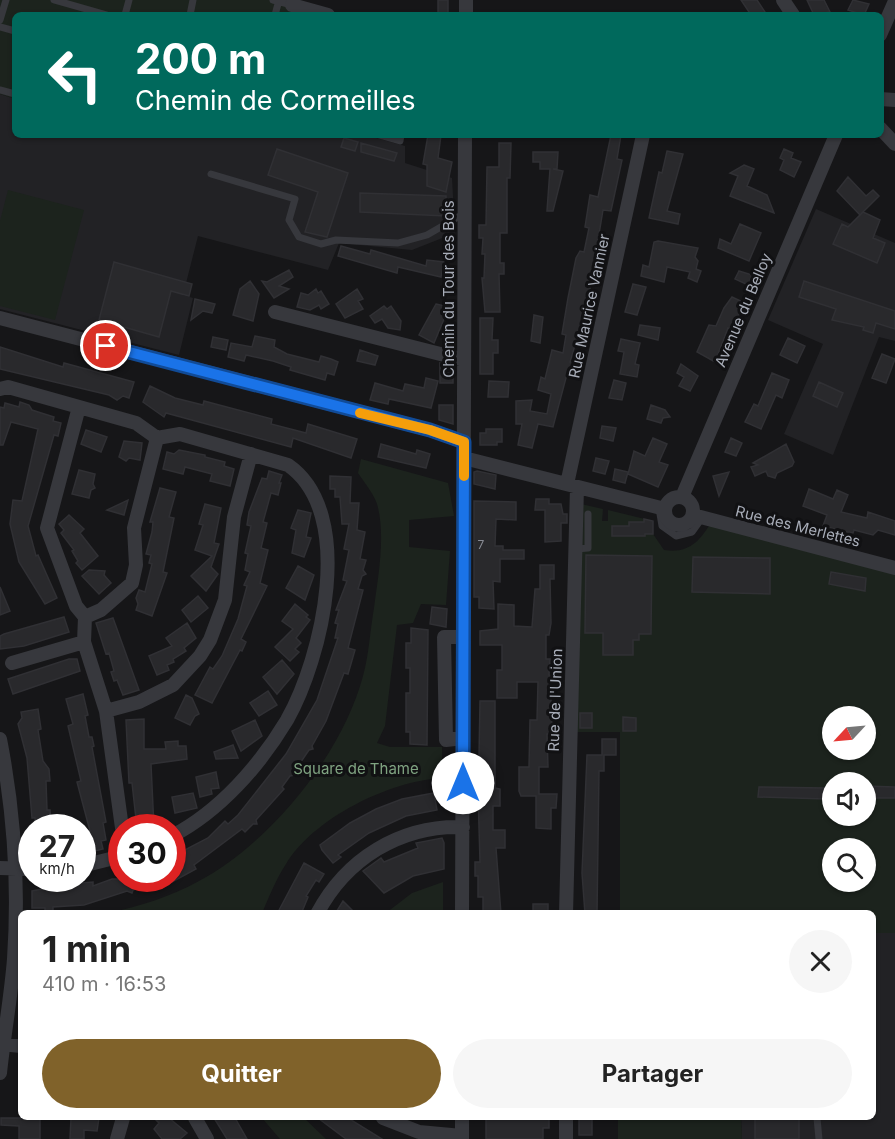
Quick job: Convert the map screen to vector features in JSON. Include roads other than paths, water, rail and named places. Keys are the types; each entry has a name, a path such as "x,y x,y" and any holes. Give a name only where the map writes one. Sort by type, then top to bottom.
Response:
{"street":[{"path":"884,26 895,1"},
{"path":"281,2 317,12"},
{"path":"884,132 895,144"},
{"name":"Chemin du Tour des Bois","path":"462,910 465,138"},
{"name":"Rue Maurice Vannier","path":"572,486 642,138"},
{"name":"Avenue du Belloy","path":"682,497 835,138"},
{"path":"274,312 464,360"},
{"path":"0,318 430,430 464,442"},
{"path":"0,389 8,387 136,423 157,438 180,434 288,465 299,472 316,496 327,540 321,618 309,669 299,694 271,744 215,807 186,827"},
{"path":"79,407 47,528 76,606 85,617 84,642 106,711 120,814"},
{"path":"85,617 101,610 132,583 136,565 134,528 157,438"},
{"path":"106,711 139,702 173,685 200,656 210,640 225,600 234,517 251,454"},
{"path":"464,458 662,508 668,519 675,525 684,525 698,517 691,504 682,497 671,500 662,508"},
{"name":"Rue de l'Union","path":"566,910 576,549 572,486"},
{"name":"Rue des Merlettes","path":"698,517 895,568"},
{"path":"463,637 444,637 446,740 463,738"},
{"path":"12,663 84,642"},
{"path":"0,739 10,800 15,869 14,957 0,1072"},
{"path":"321,910 365,856 397,838 430,829 463,827"},
{"path":"0,868 18,869"},
{"path":"2,1045 18,1046"},
{"path":"117,1139 122,1120"},
{"path":"196,1120 207,1139"},
{"path":"389,1120 426,1133 462,1137 462,1120"},
{"path":"566,1120 566,1139"}],"lane":[{"path":"0,20 6,0"},
{"path":"54,0 96,12"},
{"path":"211,174 295,199 289,220 292,227 299,237 321,244 336,240 398,243 427,235 465,213"},
{"path":"576,549 588,548 588,514"},
{"path":"817,1120 819,1139"}],"park label":[{"name":"Square de Thame","path":"356,768"}]}
